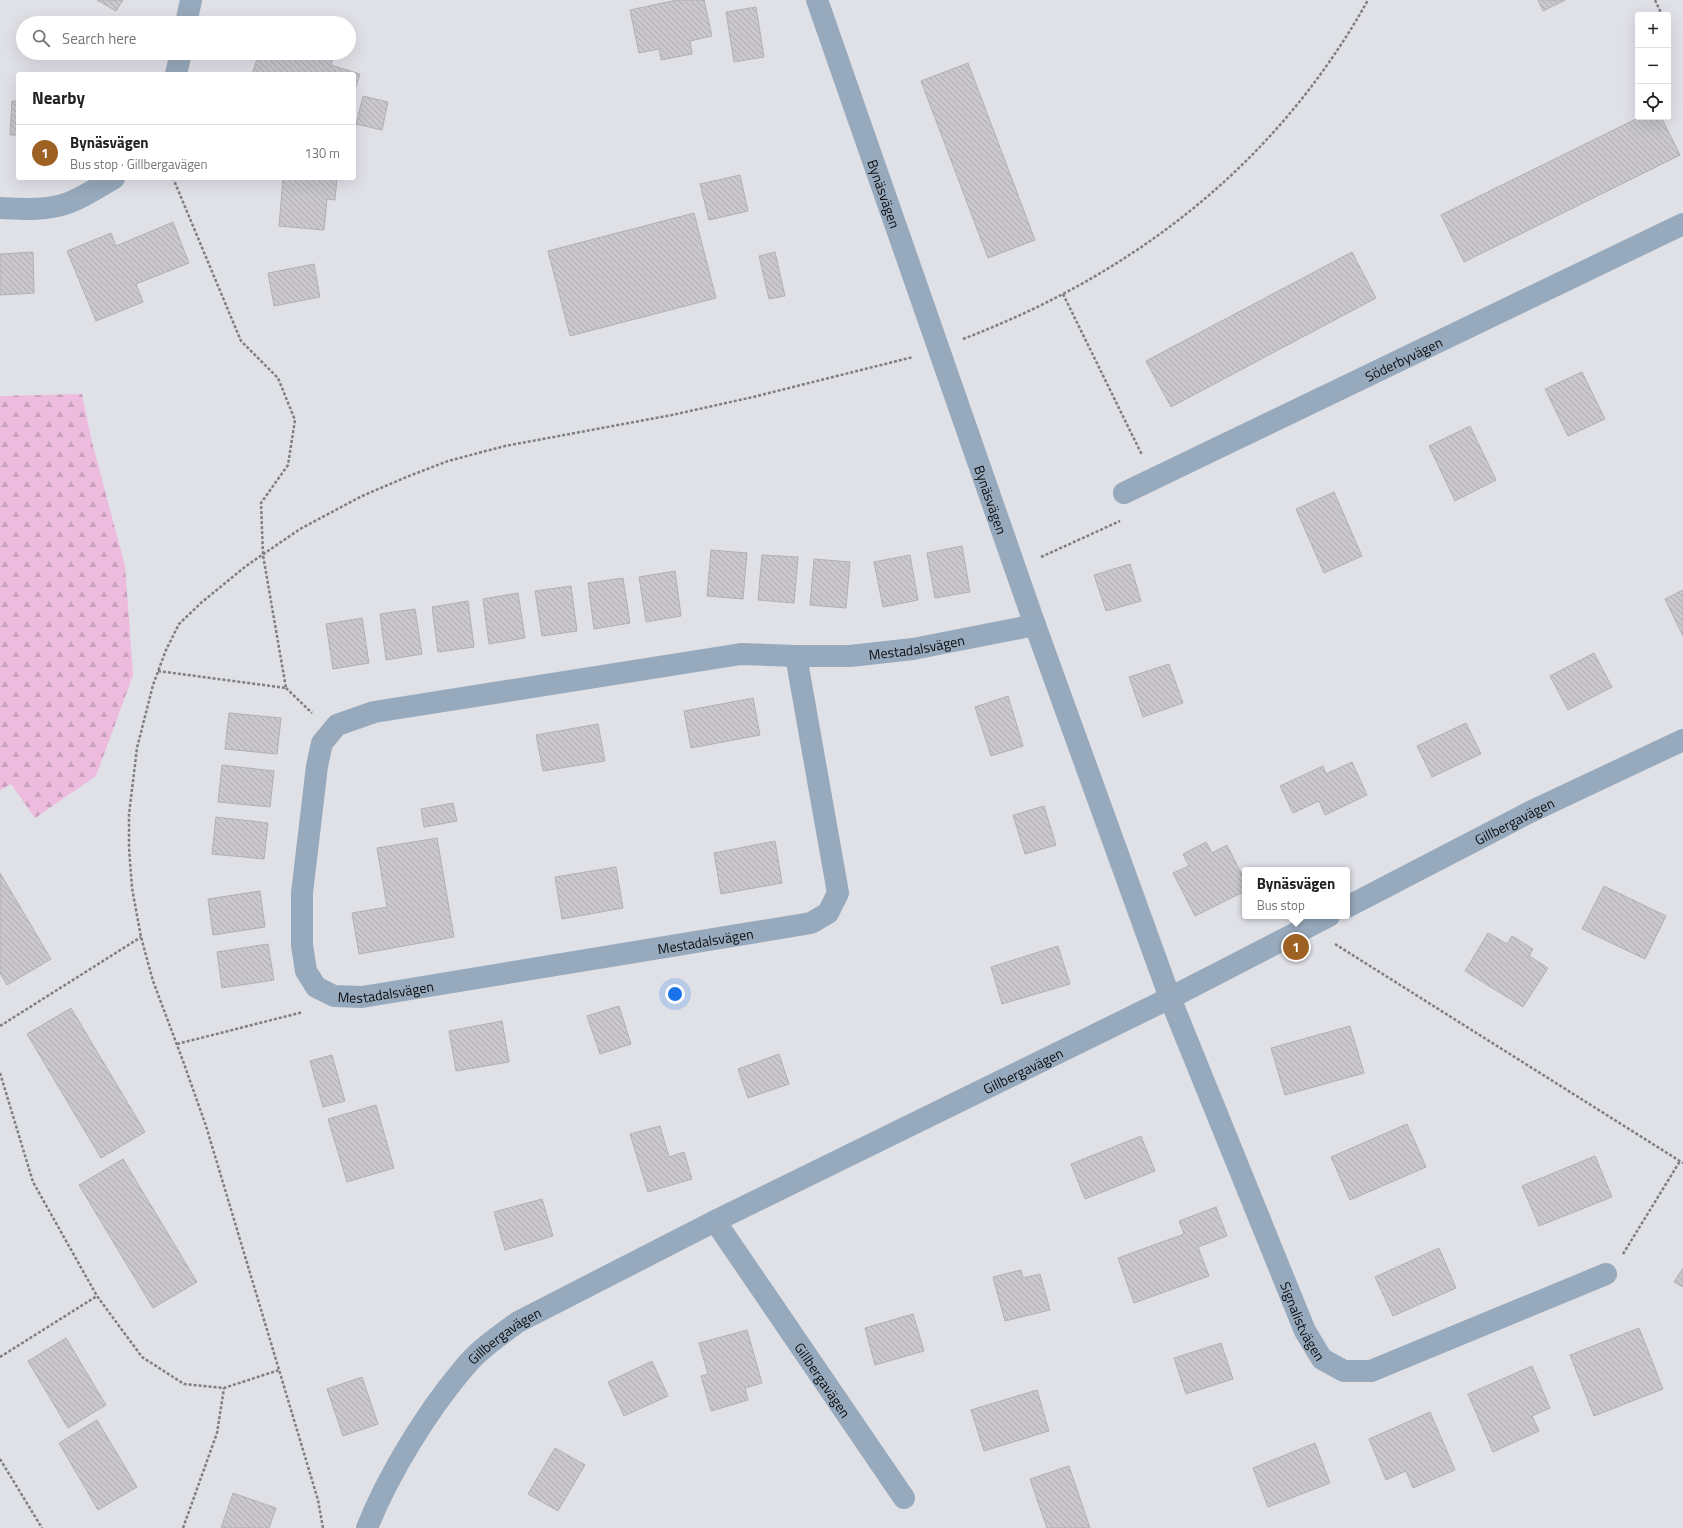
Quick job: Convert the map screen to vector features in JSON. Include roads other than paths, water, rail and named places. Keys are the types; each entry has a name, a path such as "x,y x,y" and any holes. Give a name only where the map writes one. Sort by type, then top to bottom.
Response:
{"street":[{"path":"188,16 191,0"},
{"name":"Bynäsvägen","path":"817,0 1035,625 1170,998"},
{"path":"176,72 179,60"},
{"path":"0,208 34,209 68,203 110,180"},
{"name":"Söderbyvägen","path":"1124,493 1683,224"},
{"name":"Mestadalsvägen","path":"796,656 838,893 828,913 811,923 791,927 362,997 334,996 316,988 306,971 302,945 302,893 317,766 322,742 337,725 374,712 741,654 850,656 913,649 1035,625"},
{"name":"Gillbergavägen","path":"1350,905 1530,812 1683,740"},
{"name":"Gillbergavägen","path":"367,1528 400,1460 428,1415 463,1368 489,1343 518,1322 714,1221 1170,998 1323,919"},
{"name":"Signalistvägen","path":"1170,998 1305,1331 1322,1359 1344,1371 1371,1371 1606,1274"},
{"name":"Gillbergavägen","path":"714,1221 904,1498"}],"place":[{"name":"Bynäsvägen","path":"1296,947"}]}
